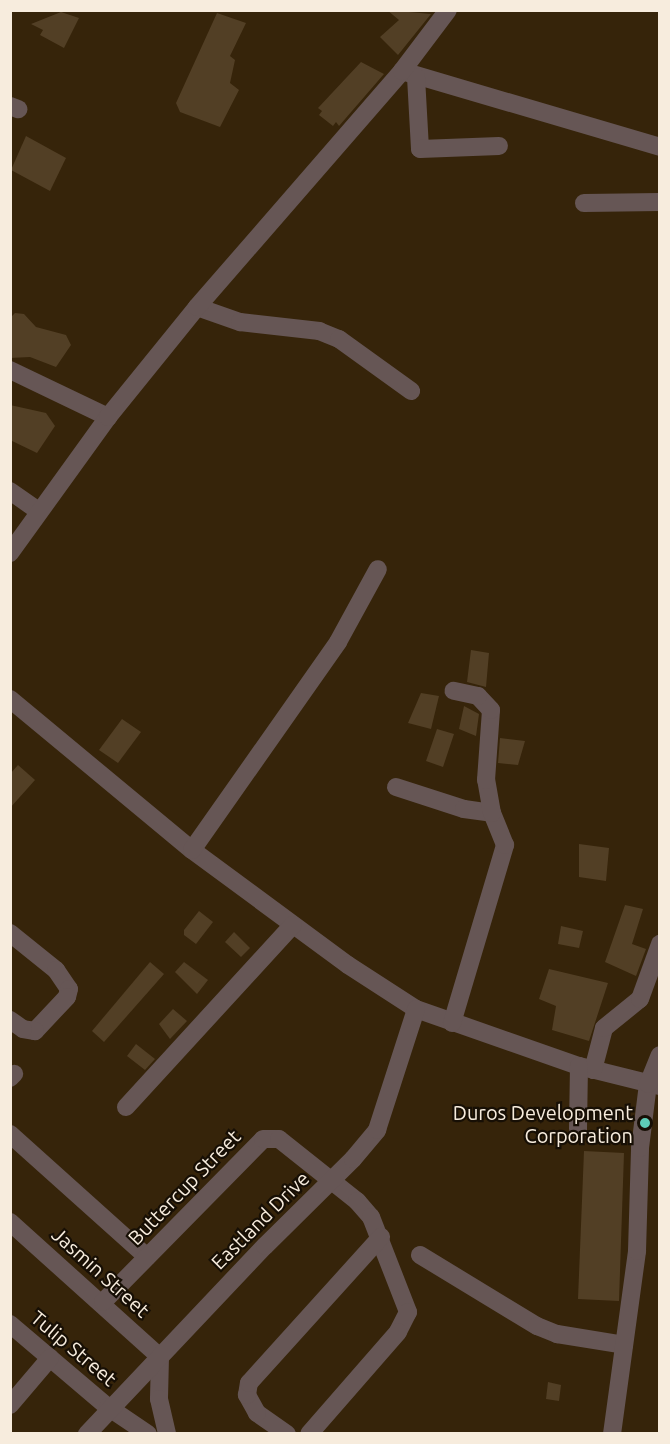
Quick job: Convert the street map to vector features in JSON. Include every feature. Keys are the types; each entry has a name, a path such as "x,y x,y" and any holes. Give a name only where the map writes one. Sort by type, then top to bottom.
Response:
{"street":[{"path":"10,553 108,417 197,308 409,74 448,10"},
{"path":"409,74 420,149 499,146"},
{"path":"409,74 660,147"},
{"path":"584,203 660,202"},
{"path":"197,308 240,322 319,331 339,339 411,391"},
{"path":"10,370 108,417"},
{"path":"10,491 39,511"},
{"path":"192,850 338,642 378,569"},
{"path":"452,1023 505,845 492,813 486,780 491,710 486,701 478,696 454,691"},
{"path":"10,699 192,850 293,925 416,1009 586,1068 654,1085"},
{"path":"396,787 464,809 492,813"},
{"path":"126,1107 293,925"},
{"path":"10,933 63,976 69,989 67,997 37,1029 17,1025"},
{"path":"578,1129 586,1068 604,1028 640,999 660,944"},
{"name":"Eastland Drive","path":"87,1434 108,1407 160,1357 332,1180 376,1130 416,1009"},
{"path":"612,1434 637,1251 640,1148 660,1055"},
{"path":"10,1134 147,1257"},
{"name":"Buttercup Street","path":"103,1302 268,1137 279,1139 332,1180"},
{"path":"309,1434 406,1321 408,1312 381,1237 357,1201 332,1180"},
{"name":"Jasmin Street","path":"10,1222 103,1302 160,1357"},
{"path":"287,1434 251,1405 247,1395 249,1383 381,1237"},
{"path":"420,1255 537,1326 557,1334 624,1345"},
{"name":"Tulip Street","path":"10,1324 108,1407 148,1434"},
{"path":"160,1357 159,1399 167,1434"},
{"path":"10,1405 50,1358"}],"building":[{"path":"387,10 431,14 398,55 380,37 399,20"},
{"path":"61,12 79,18 64,48 40,35 43,30 31,24"},
{"path":"217,13 246,23 230,56 235,60 230,83 239,90 220,127 180,112 176,103"},
{"path":"361,62 384,74 339,126 336,122 333,126 319,115 322,111 318,108"},
{"path":"26,136 66,158 50,191 11,170"},
{"path":"15,313 24,314 36,327 66,335 71,345 56,367 30,357 10,358 10,318"},
{"path":"10,405 46,413 55,426 37,453 10,440"},
{"path":"471,650 489,653 486,687 467,682"},
{"path":"421,693 439,696 431,729 408,723"},
{"path":"464,706 479,714 476,736 459,729"},
{"path":"122,719 141,732 118,763 99,750"},
{"path":"437,729 454,734 443,767 426,761"},
{"path":"500,738 525,741 518,765 498,763"},
{"path":"18,765 35,780 10,808 10,774"},
{"path":"579,844 609,848 606,881 579,877"},
{"path":"625,905 643,909 632,944 646,949 636,976 605,962"},
{"path":"199,911 213,922 196,944 184,935 184,930"},
{"path":"561,926 583,931 579,948 558,944"},
{"path":"234,932 250,948 241,957 225,942"},
{"path":"150,962 164,974 104,1042 92,1031"},
{"path":"184,962 208,980 197,994 175,972"},
{"path":"549,969 608,983 589,1041 552,1030 556,1006 539,999"},
{"path":"173,1009 187,1021 170,1039 159,1024"},
{"path":"136,1044 155,1059 145,1070 127,1056"},
{"path":"584,1151 624,1153 619,1301 578,1299"},
{"path":"548,1382 561,1385 559,1401 546,1399"}],"place":[{"name":"Duros Development Corporation","path":"645,1123"}]}
